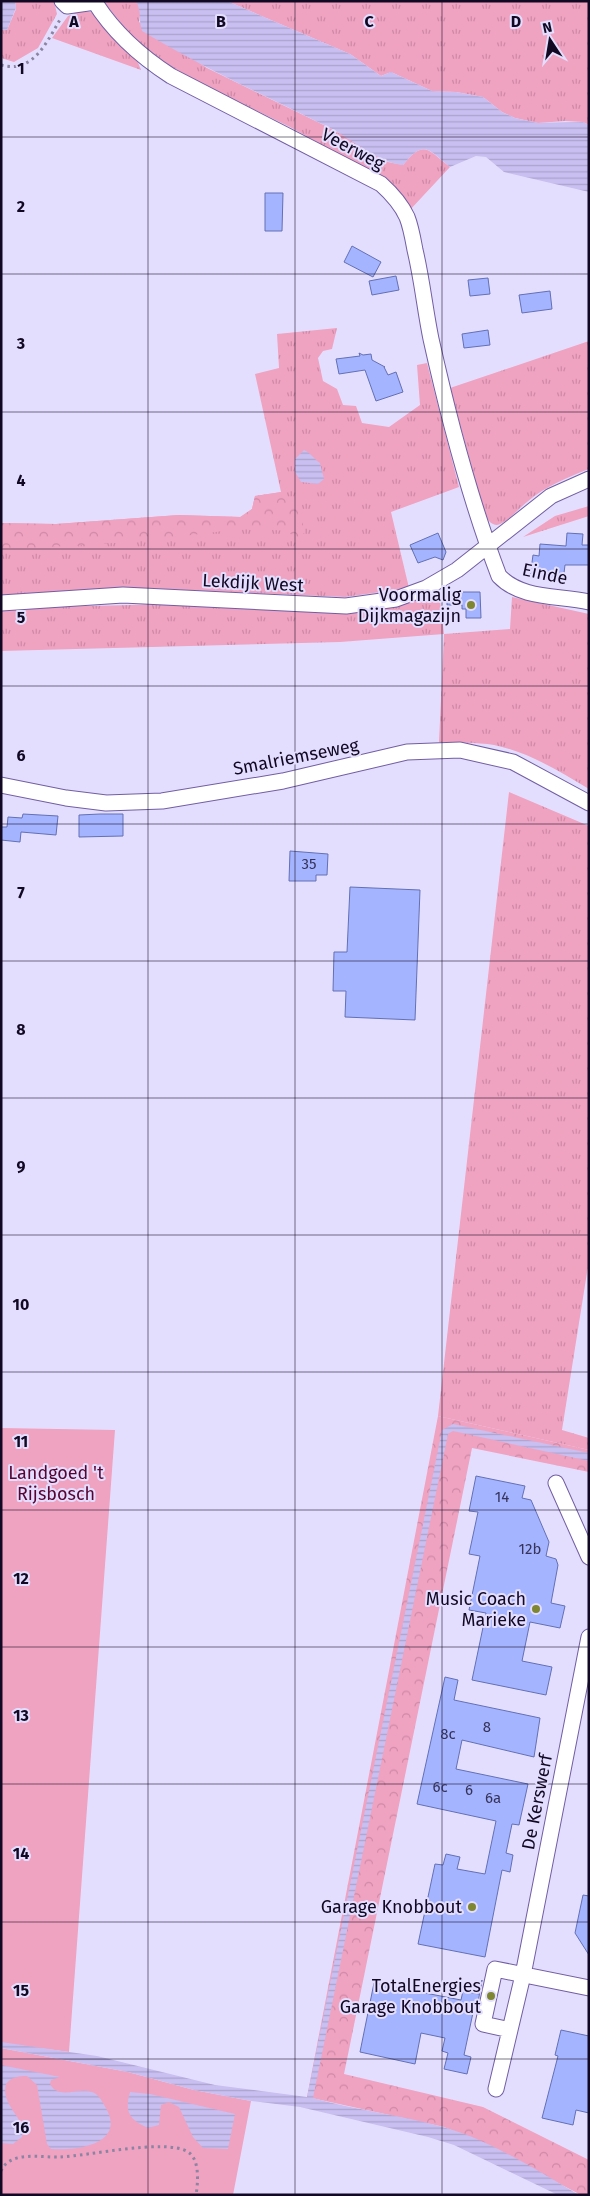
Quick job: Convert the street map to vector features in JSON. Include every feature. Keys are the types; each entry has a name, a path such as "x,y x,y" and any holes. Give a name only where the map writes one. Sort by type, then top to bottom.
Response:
{"street":[{"path":"64,4 95,2"},
{"name":"Veerweg","path":"95,2 111,26 150,63 171,76 381,184 390,192 406,216 410,228 421,274 430,337 442,389 461,461 488,547"},
{"name":"Lekdijk West","path":"1,603 124,595 346,606 396,599 426,588 458,570 551,496 589,479"},
{"name":"Einde","path":"488,547 499,576 505,583 522,591 542,596 589,602"},
{"name":"Smalriemseweg","path":"1,785 66,798 106,803 162,801 283,781 407,752 460,750 512,762 589,803"},
{"path":"556,1483 589,1557"},
{"name":"De Kerswerf","path":"496,2089 523,1974 588,1641"},
{"path":"510,2030 483,2024 495,1969 589,1988"}],"path":[{"path":"1,65 12,68 28,63 37,55 64,4"},
{"path":"1,2171 7,2162 18,2157 62,2157 148,2148 178,2148 190,2152 196,2162 196,2195"}],"green space":[{"path":"15,1 54,1 57,14 38,48 14,62 1,58 1,30 7,30 16,9"},
{"path":"103,1 136,1 141,9 139,22 207,68 334,130 388,162 403,165 421,149 436,155 450,167 409,211 347,159 290,127 199,83 141,48"},
{"path":"227,1 589,1 589,125 583,122 565,121 538,123 515,118 502,112 483,97 456,92 432,91 391,72 381,76 350,54"},
{"path":"81,10 94,13 137,60 141,70 52,38 68,16"},
{"path":"337,328 332,349 323,351 318,358 323,381 337,389 343,405 356,406 362,423 389,427 420,405 417,365 427,363 459,487 391,512 409,588 345,597 144,588 1,596 1,523 56,524 179,515 241,517 252,509 255,496 281,492 255,374 279,368 277,334"},
{"path":"589,341 589,469 541,491 504,522 497,525 492,524 484,512 450,388"},
{"path":"282,492 299,510 305,532 298,539 281,531 261,529 160,539 1,549 1,523 56,524 179,515 240,517 252,509 255,496"},
{"path":"589,506 589,516 523,537 555,516"},
{"path":"436,588 440,601 444,634 340,642 1,651 1,608 174,604 373,610 421,599 421,594"},
{"path":"512,597 589,614 589,789 543,763 507,748 480,743 439,742 444,634 510,629"},
{"path":"509,792 589,826 589,1260 562,1430 589,1438 589,1450 438,1416"},
{"path":"438,1416 589,1450 589,1472 472,1448 344,2074 483,2107 589,2160 589,2195 581,2195 474,2139 444,2127 307,2097"},
{"name":"Landgoed 't Rijsbosch","path":"1,1428 115,1430 69,2052 1,2043"},
{"path":"1,2048 128,2072 194,2090 251,2101 233,2195 1,2195"}],"shaded area":[{"path":"1,1 15,1 16,8 7,30 1,30"},
{"path":"136,1 227,1 350,54 381,76 391,72 432,91 456,92 483,97 502,112 515,118 538,123 583,122 589,125 589,192 504,172 486,157 476,156 450,167 436,155 421,149 403,165 394,164 367,151 332,129 212,70 142,31"},
{"path":"304,450 320,463 324,479 318,484 301,482 295,472 295,459"},
{"path":"453,1424 589,1453 589,1461 453,1431 448,1434 313,2098 460,2132 512,2156 579,2195 558,2195 454,2145 428,2137 300,2107 251,2101 194,2090 128,2072 1,2048 1,2042 97,2056 215,2085 307,2097 442,1430"},
{"path":"1,2065 60,2077 51,2080 50,2084 59,2092 90,2091 96,2094 107,2110 111,2122 109,2131 103,2138 84,2147 51,2149 47,2144 37,2085 27,2076 21,2076 13,2078 6,2084 5,2092 21,2124 23,2130 22,2137 13,2144 1,2143"},
{"path":"130,2092 150,2094 235,2114 228,2149 203,2148 193,2137 179,2107 169,2102 161,2105 159,2125 148,2128 142,2125 133,2119 128,2111"}],"building":[{"path":"265,193 283,193 282,231 265,231"},
{"path":"352,246 381,262 373,277 344,262"},
{"path":"396,276 399,290 372,295 369,281"},
{"path":"488,278 490,294 470,296 468,280"},
{"path":"550,291 552,309 522,313 519,295"},
{"path":"488,330 490,345 464,348 462,334"},
{"path":"359,353 363,355 371,354 372,360 385,367 388,375 396,372 403,392 376,401 365,370 339,374 336,359 360,356"},
{"path":"438,533 446,552 443,560 435,557 418,563 410,545"},
{"path":"567,533 583,534 582,545 589,545 589,565 565,565 563,581 530,577 533,555 539,556 540,544 566,546"},
{"name":"Voormalig Dijkmagazijn","path":"447,592 480,592 481,618 466,618 466,609 462,609 462,605 447,605"},
{"path":"23,814 58,816 56,835 21,832 20,842 1,840 1,827 7,827 8,817 22,818"},
{"path":"123,814 123,836 79,837 79,815"},
{"path":"290,851 328,854 327,875 316,875 316,881 289,881"},
{"path":"350,887 420,890 415,1020 345,1017 346,991 333,991 334,952 347,952"},
{"path":"476,1476 525,1486 522,1498 531,1500 549,1542 546,1556 556,1559 558,1565 551,1603 565,1606 560,1628 530,1622 522,1661 552,1667 546,1695 472,1680 486,1613 469,1610 480,1556 469,1554 478,1512 469,1511"},
{"path":"445,1677 458,1680 454,1700 540,1718 534,1757 462,1740 456,1769 528,1784 519,1825 512,1824 506,1853 513,1855 510,1872 502,1870 485,1957 418,1944 435,1864 443,1865 446,1854 460,1857 457,1869 485,1874 496,1821 417,1804"},
{"path":"583,1895 589,1896 589,1955 575,1933"},
{"path":"482,1980 477,2008 474,2008 464,2055 471,2057 467,2074 444,2069 448,2053 442,2051 445,2038 421,2033 415,2064 360,2052 374,1983 461,2000 463,1991 479,1994"},
{"path":"561,2030 589,2036 589,2113 576,2110 573,2125 542,2118 558,2056 555,2055"}],"place":[{"name":"Voormalig Dijkmagazijn","path":"471,605"},
{"name":"Music Coach Marieke","path":"536,1609"},
{"name":"Garage Knobbout","path":"472,1907"},
{"name":"TotalEnergies Garage Knobbout","path":"491,1996"}]}
